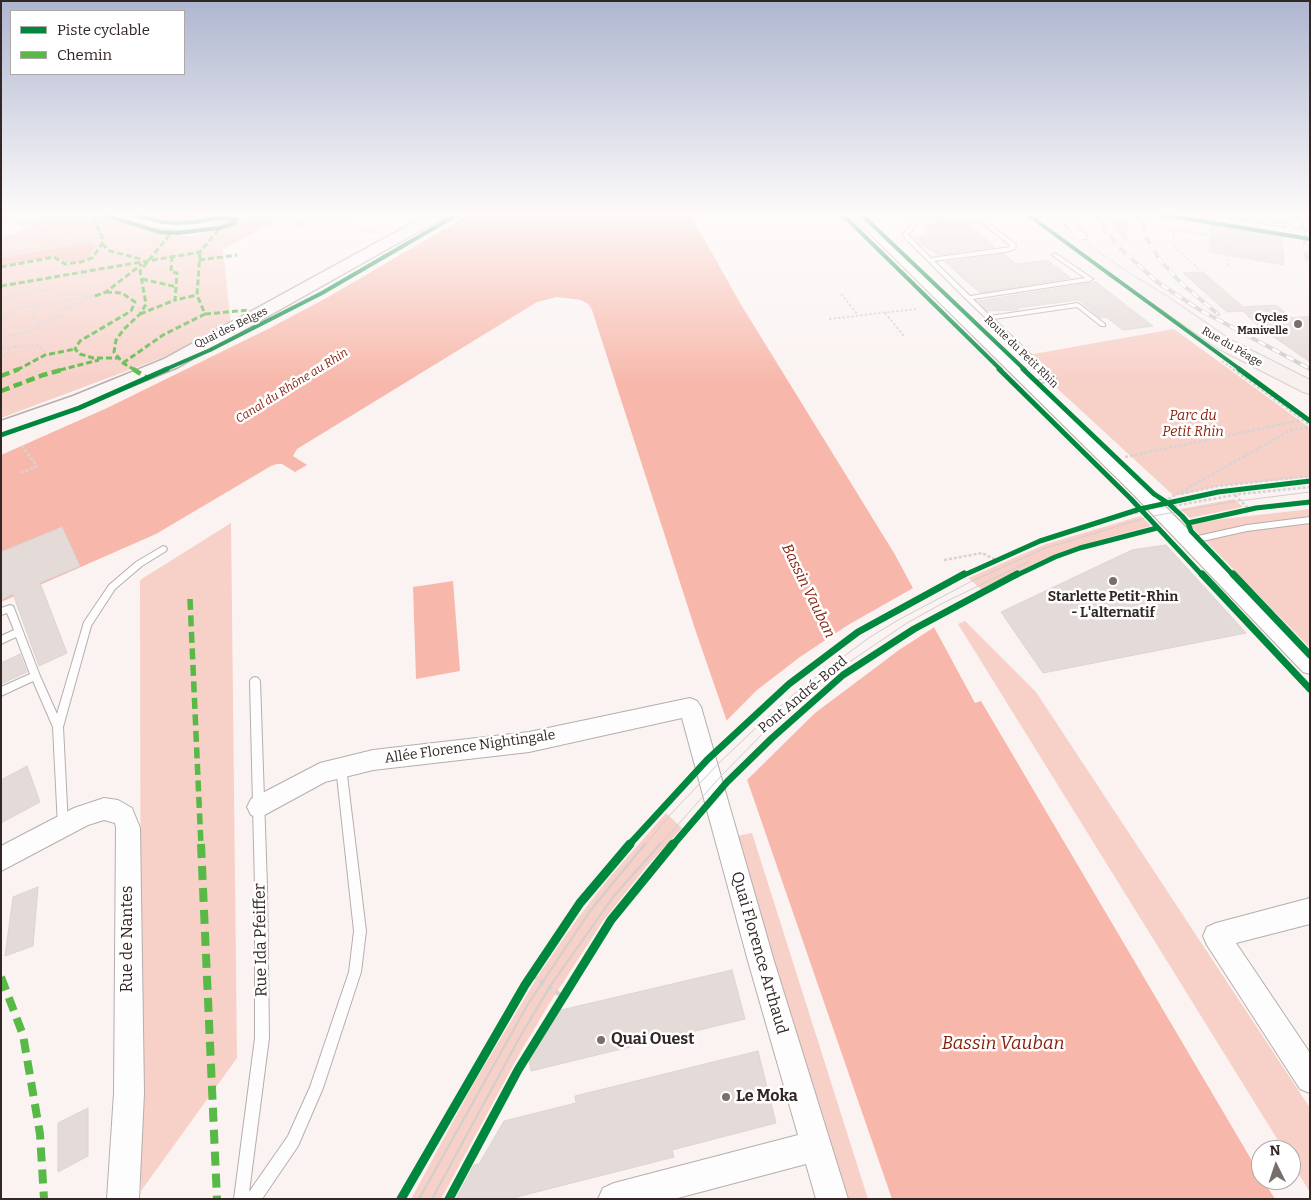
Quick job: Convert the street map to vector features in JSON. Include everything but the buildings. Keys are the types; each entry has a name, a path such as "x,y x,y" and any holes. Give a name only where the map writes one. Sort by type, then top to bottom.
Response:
{"main road":[{"name":"Quai des Belges","path":"1,428 80,400 171,363 339,270"},
{"name":"Rue du Péage","path":"1113,270 1224,344 1310,388"},
{"name":"Rue du Péage","path":"1125,270 1159,300"}],"street":[{"name":"Route du Petit Rhin","path":"913,270 1158,510 1194,540 1310,666"},
{"name":"Allée Florence Nightingale","path":"259,808 320,773 341,767 373,760 529,742 690,708"},
{"name":"Quai Florence Arthaud","path":"690,708 761,960 832,1199"},
{"name":"Rue de Nantes","path":"1,859 82,816 104,809 118,811 124,816 128,828 129,1093 123,1199"},
{"path":"1310,911 1216,936 1310,1079"},
{"path":"614,1199 816,1146"}],"lane":[{"path":"940,270 1054,380 1030,383"},
{"path":"968,298 1090,279 1077,270"},
{"path":"989,318 1078,306 1103,325"},
{"path":"1194,540 1247,528 1310,520"},
{"path":"63,826 58,727 87,625 112,587 139,564 163,549"},
{"path":"1,612 10,608 34,676 58,727"},
{"path":"1,640 18,632"},
{"path":"1,692 34,676"},
{"name":"Rue Ida Pfeiffer","path":"240,1199 262,1038 259,808 255,681"},
{"path":"253,1199 293,1141 312,1097 355,972 360,931 341,767"}],"path":[{"path":"1,298 30,292 95,296"},
{"path":"841,294 858,316"},
{"path":"1,320 8,317 16,308 95,296"},
{"path":"38,324 62,316 62,310 95,296"},
{"path":"1,340 40,328 34,318 35,305"},
{"path":"828,319 916,309"},
{"path":"884,312 904,336"},
{"path":"1,328 10,336"},
{"path":"1,348 37,345 43,349 45,355"},
{"path":"1,359 9,352 9,347"},
{"path":"1214,352 1307,423"},
{"path":"1126,466 1121,458 1307,423"},
{"path":"1158,510 1175,495 1291,430 1307,423"},
{"path":"21,473 36,466 22,446"},
{"path":"1175,495 1218,486 1310,476"},
{"path":"1158,510 1248,487 1310,482"},
{"path":"1120,516 1235,495 1310,487"},
{"path":"1235,495 1250,510"},
{"path":"1158,510 1188,522 1250,510 1310,502"},
{"path":"1158,510 1164,534"},
{"path":"1188,522 1194,540"},
{"path":"944,560 982,553 996,560"},
{"path":"532,975 562,996"}],"green space":[{"path":"1,270 225,270 231,325 180,351 1,418"},
{"name":"Parc du Petit Rhin","path":"1174,329 1310,428 1310,477 1220,486 1174,496 1022,356"},
{"path":"1234,499 1243,507 1190,518 1180,509"},
{"path":"1310,509 1310,648 1188,523"},
{"path":"1141,516 1151,526 1099,540 1044,559 981,589 968,578 1046,544"},
{"path":"231,523 237,1058 141,1191 140,580"},
{"path":"965,621 1036,692 1310,1108 1310,1192 1301,1178 1301,1140 1278,1140 958,624"},
{"path":"666,813 682,828 647,866 603,921 549,1004 521,1051 441,1199 411,1199 474,1083 538,976 577,919 609,878"},
{"path":"752,833 868,1199 843,1199 732,837"}],"water":[{"name":"Bassin Vauban","path":"374,270 721,270 894,553 975,703 981,701 1251,1159 1251,1190 1269,1190 1275,1199 892,1199 696,632 592,310 588,304 581,300 557,297 537,302 297,449 293,456 307,465 295,472 282,464 271,466 156,534 1,602 1,455 107,408 270,328"},
{"path":"453,581 460,671 416,679 413,587"}],"pier":[{"path":"915,587 936,626 899,650 815,713 745,782 725,722 757,690 800,657 848,625"}],"tram line":[{"path":"644,846 669,816 718,764 761,723 800,689 870,637 900,619 972,581 1043,549 1148,517 1230,502 1310,492"},
{"path":"659,846 721,776 777,719 839,669 907,623 943,603 1028,562"},
{"path":"419,1199 528,1004 590,911 645,844"},
{"path":"432,1199 521,1035 551,985 613,897 660,844"}],"railway":[{"path":"1144,270 1157,282 1200,310 1310,369"},
{"path":"1169,270 1182,284 1218,314"}],"marked path":[{"path":"1,286 95,270"},
{"path":"95,296 106,292 134,270"},
{"path":"141,270 146,304 140,314 124,329 116,340 114,352 123,363 149,379"},
{"path":"171,270 171,272 177,273 175,300 197,295"},
{"path":"123,363 163,335 205,314 197,295 199,270"},
{"path":"142,279 177,287"},
{"path":"106,292 122,293 135,302 131,311 80,341 75,349 80,354 93,358 119,358"},
{"path":"140,314 175,300"},
{"path":"205,314 249,310"},
{"path":"1,376 16,371 45,355 75,349"},
{"path":"1,391 43,375 99,360"},
{"path":"190,599 217,1199"},
{"path":"1,977 23,1035 40,1134 44,1199"}],"cycle path":[{"path":"1,435 79,408 210,350 322,293 362,270"},
{"path":"899,270 1131,499 1310,689"},
{"path":"920,270 1154,494 1168,503 1182,516 1188,523 1191,531 1310,655"},
{"path":"1104,270 1310,421"},
{"name":"Pont André-Bord","path":"401,1199 525,985 580,903 628,846 707,760 789,684 858,632 965,574 1040,541 1140,509 1218,492 1310,481"},
{"path":"1188,523 1256,508 1310,502"},
{"name":"Pont André-Bord","path":"449,1199 518,1070 611,920 651,870 727,782 772,738 843,675 914,629 1020,573 1055,557 1080,548 1157,528"}],"place":[{"name":"Cycles Manivelle","path":"1298,324"},
{"name":"Starlette Petit-Rhin - L'alternatif","path":"1113,581"},
{"name":"Quai Ouest","path":"601,1040"},
{"name":"Le Moka","path":"726,1097"}],"water label":[{"name":"Canal du Rhône au Rhin","path":"292,386"}]}
